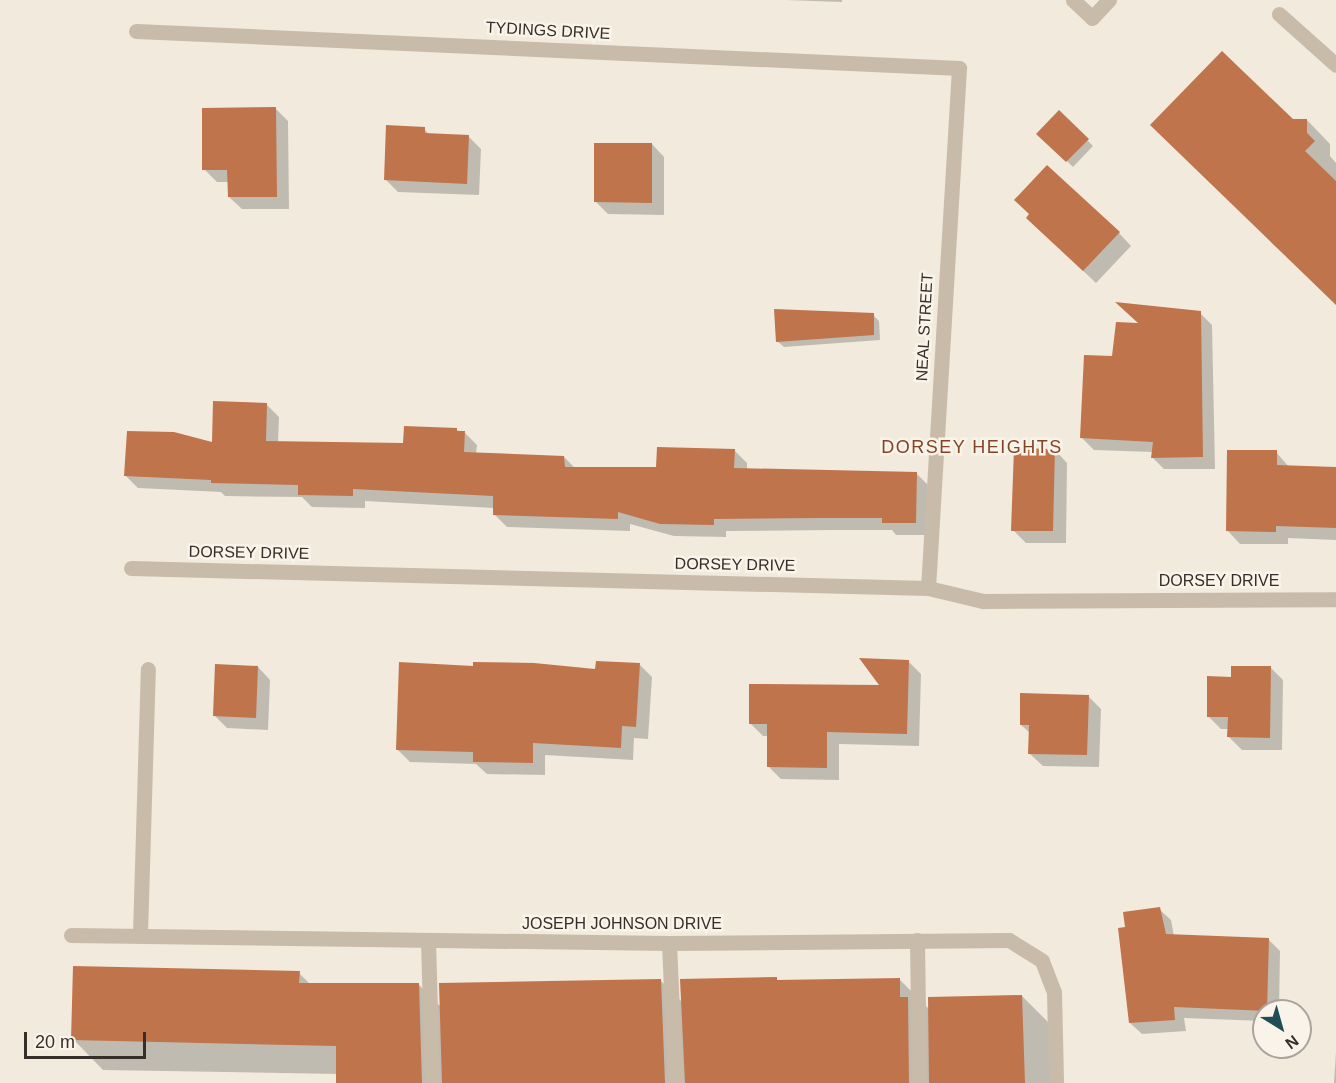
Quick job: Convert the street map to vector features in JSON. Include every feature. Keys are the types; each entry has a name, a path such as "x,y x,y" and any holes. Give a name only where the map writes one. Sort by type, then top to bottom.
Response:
{"street":[{"path":"1073,0 1092,18 1109,0"},
{"path":"1279,14 1336,65"},
{"name":"TYDINGS DRIVE","path":"136,31 959,68"},
{"name":"NEAL STREET","path":"928,588 959,68"},
{"name":"DORSEY DRIVE","path":"131,568 928,588 983,601 1336,599"},
{"path":"140,934 148,669"},
{"name":"JOSEPH JOHNSON DRIVE","path":"71,935 140,934 669,943 1010,940 1042,961 1054,992 1056,1083"},
{"path":"428,940 432,1083"},
{"path":"917,940 919,1083"},
{"path":"669,943 675,1083"}],"building":[{"path":"1222,51 1293,119 1307,119 1307,133 1315,141 1305,151 1336,181 1336,305 1150,125"},
{"path":"276,107 277,197 228,197 227,170 202,170 202,108"},
{"path":"1059,110 1089,139 1066,162 1036,134"},
{"path":"386,125 425,127 425,133 469,135 467,184 384,180"},
{"path":"594,143 652,143 652,203 594,202"},
{"path":"1047,165 1120,232 1083,271 1026,218 1029,214 1014,200"},
{"path":"1115,302 1201,311 1203,457 1151,458 1153,442 1080,438 1084,355 1112,356 1116,322 1138,323"},
{"path":"774,309 874,313 874,335 776,342"},
{"path":"213,401 267,403 266,441 403,443 404,426 457,428 457,431 465,431 464,452 564,456 565,467 656,467 657,447 735,449 734,468 917,472 916,523 882,523 882,518 819,518 714,519 714,525 660,524 618,512 618,519 493,515 493,496 353,489 353,496 298,495 298,485 211,483 211,480 124,476 127,431 174,432 212,442"},
{"path":"1014,448 1055,449 1053,531 1011,531"},
{"path":"1227,450 1277,450 1277,465 1336,467 1336,528 1276,526 1276,532 1226,531"},
{"path":"859,658 909,660 907,734 827,732 827,768 767,767 767,724 749,724 749,684 879,685"},
{"path":"596,661 640,663 636,727 622,726 621,748 533,743 533,763 473,762 473,752 396,750 399,662 473,666 473,662 534,663 595,669"},
{"path":"215,664 258,666 256,718 213,716"},
{"path":"1231,666 1271,666 1270,738 1227,737 1228,717 1207,717 1207,676 1231,677"},
{"path":"1020,693 1089,695 1087,755 1028,754 1029,725 1020,725"},
{"path":"1160,907 1166,934 1269,938 1267,999 1252,999 1252,1010 1174,1007 1175,1020 1129,1023 1118,928 1125,927 1123,912"},
{"path":"73,966 300,971 299,983 419,983 422,1083 336,1083 336,1046 71,1040"},
{"path":"777,977 777,980 900,978 900,997 908,997 909,1083 685,1083 680,979"},
{"path":"661,979 665,1083 442,1083 439,983"},
{"path":"1022,995 1025,1083 929,1083 928,997"}],"district":[{"name":"DORSEY HEIGHTS","path":"972,447"}]}
